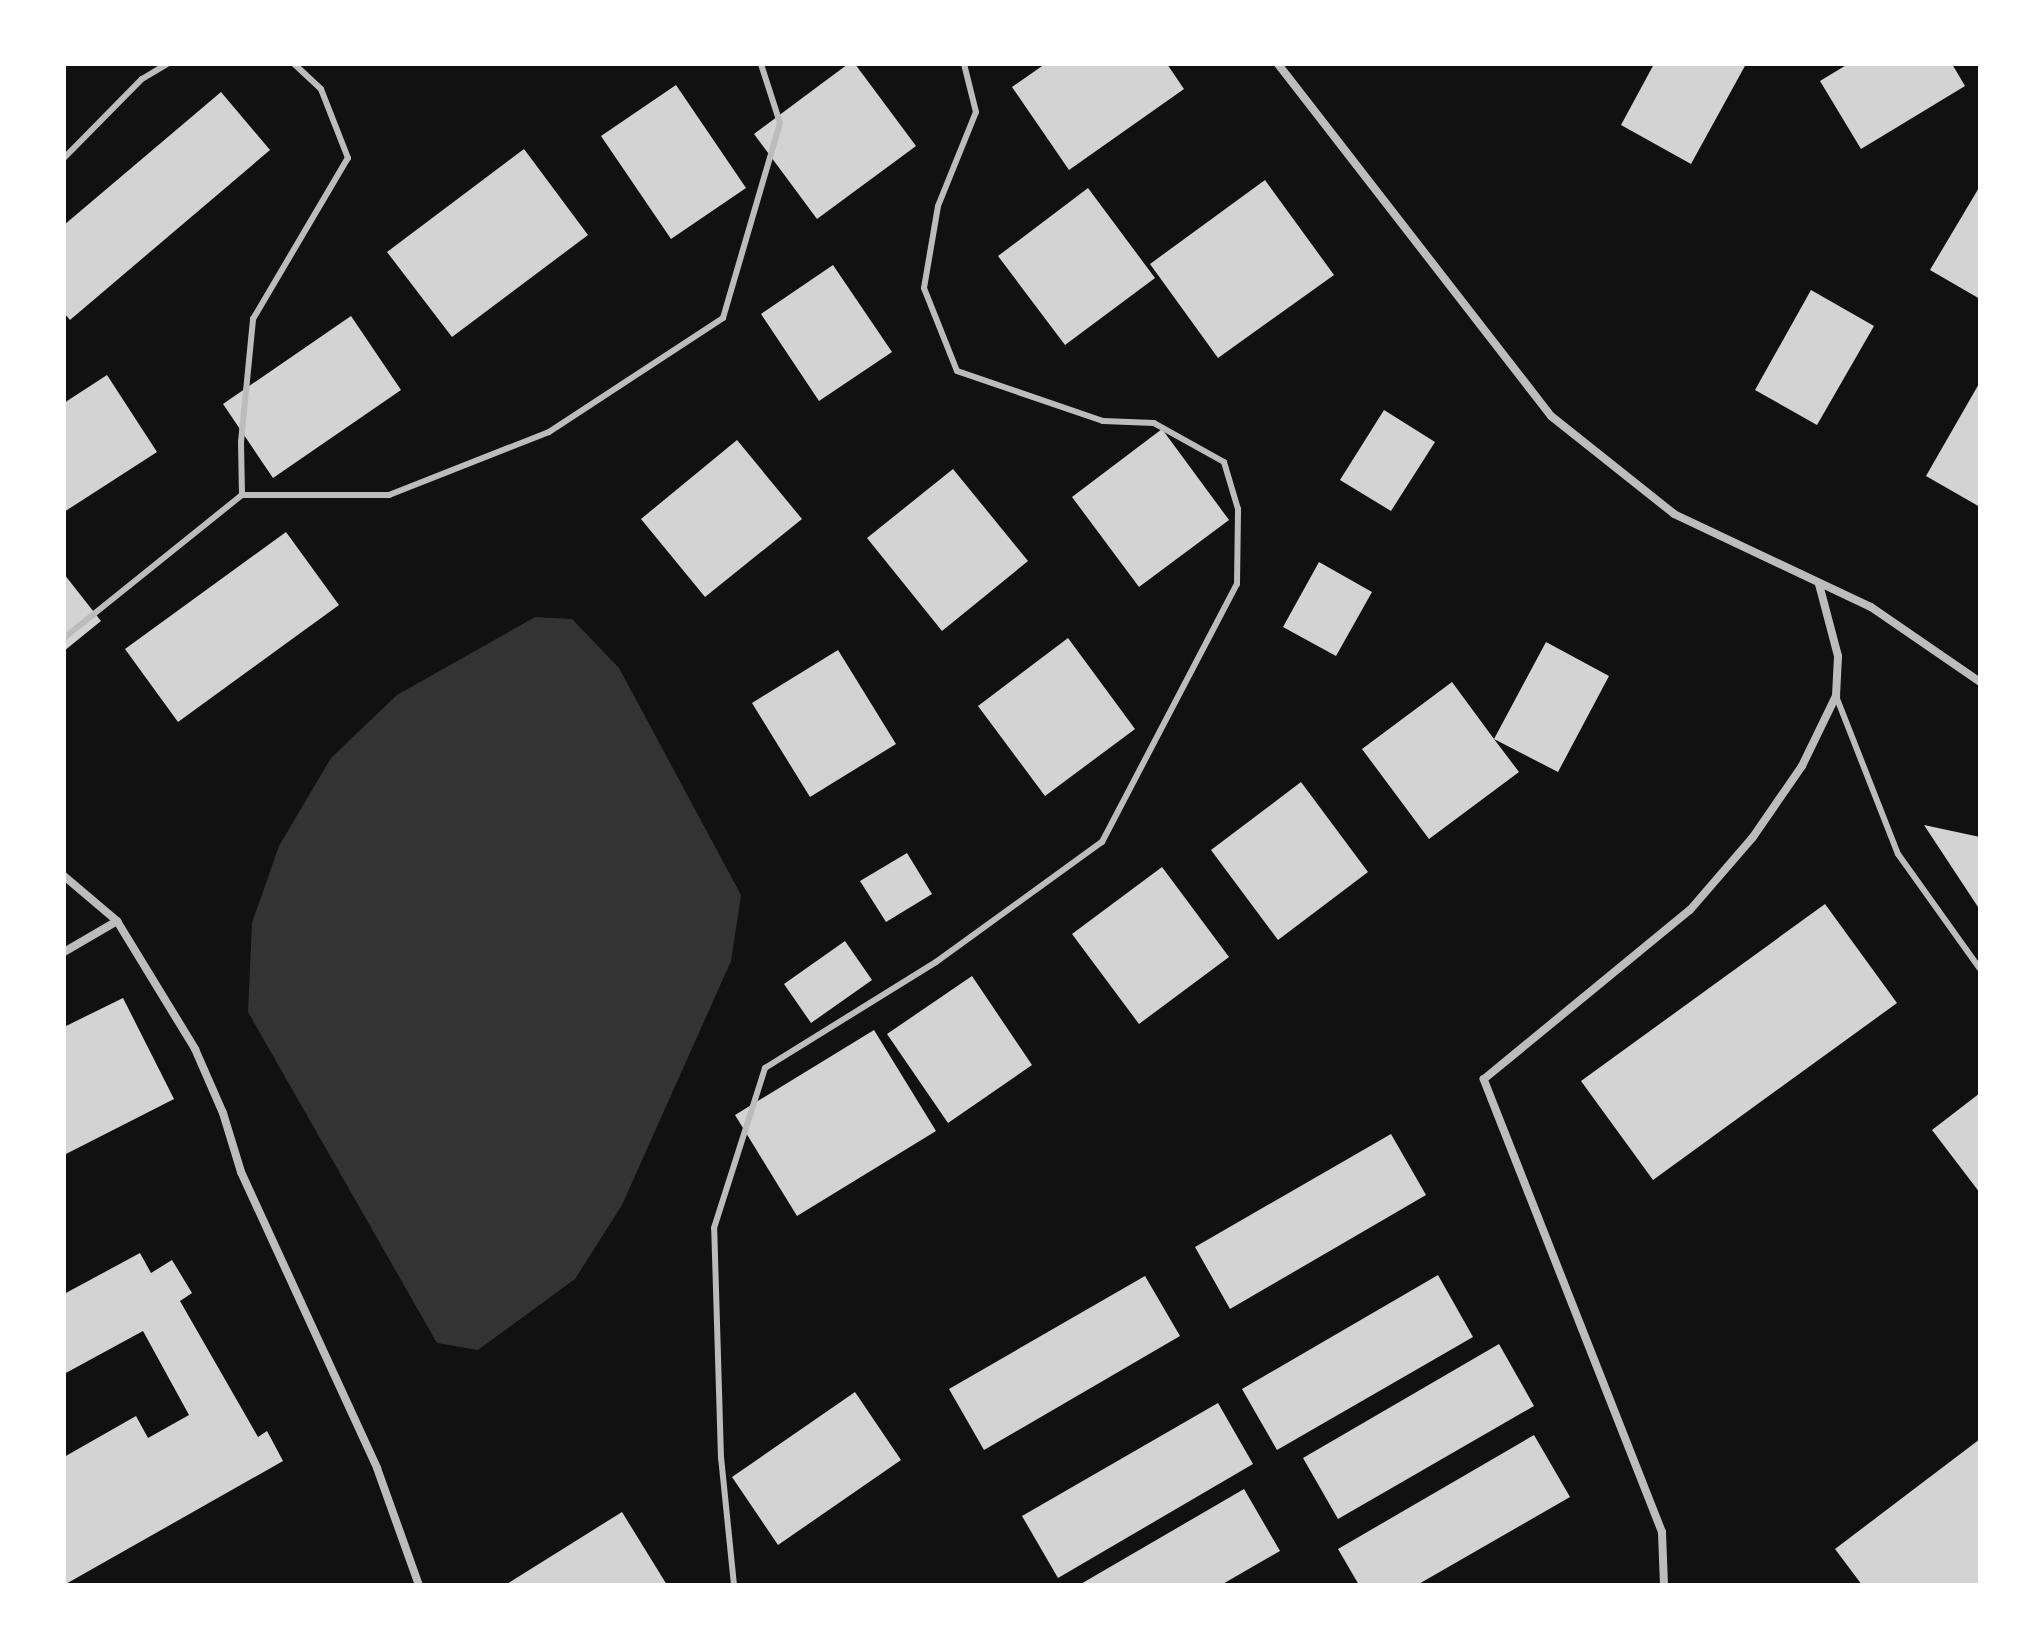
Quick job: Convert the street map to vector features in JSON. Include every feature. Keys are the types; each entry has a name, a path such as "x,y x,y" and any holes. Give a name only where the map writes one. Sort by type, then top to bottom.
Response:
{"street":[{"path":"1278,64 1551,416 1674,514 1871,607 1980,682"},
{"path":"1664,1585 1662,1532 1484,1079 1690,910 1753,837 1802,766 1836,696 1838,656 1819,584"},
{"path":"64,876 117,921 195,1049 223,1113 241,1172 377,1468 419,1585"},
{"path":"64,952 117,921"}],"lane":[{"path":"64,158 142,79 167,64"},
{"path":"242,495 241,442 253,319 348,158 321,89 294,64"},
{"path":"64,638 242,495 389,495 549,432 723,318 780,123 761,64"},
{"path":"734,1585 721,1458 714,1228 765,1068 936,962 1102,842 1237,584 1238,509 1224,462 1154,423 1103,421 957,371 924,288 938,206 976,112 964,64"},
{"path":"1836,696 1898,854 1980,969"}],"shaded area":[{"path":"535,617 572,619 619,668 741,895 731,961 622,1205 575,1279 478,1350 437,1343 248,1012 252,923 279,846 331,758 397,695"}],"building":[{"path":"848,64 855,64 916,146 817,219 754,134"},
{"path":"1045,64 1167,64 1184,89 1069,170 1012,87"},
{"path":"1654,64 1746,64 1691,164 1621,125"},
{"path":"1848,64 1952,64 1965,86 1861,149 1820,81"},
{"path":"676,85 746,188 671,239 601,136"},
{"path":"221,92 270,150 70,320 64,313 64,225"},
{"path":"524,149 588,235 452,337 387,252"},
{"path":"1265,180 1334,275 1218,358 1150,264"},
{"path":"1980,186 1980,299 1930,270"},
{"path":"1088,188 1155,278 1065,345 998,256"},
{"path":"833,265 892,352 819,401 761,314"},
{"path":"1811,290 1874,326 1817,425 1755,390"},
{"path":"351,316 401,390 273,478 223,404"},
{"path":"107,375 157,452 64,512 64,403"},
{"path":"1980,382 1980,507 1926,476"},
{"path":"1384,410 1435,442 1391,511 1340,480"},
{"path":"1162,429 1229,520 1139,587 1072,497"},
{"path":"737,440 802,519 705,597 641,519"},
{"path":"953,469 1028,561 942,631 867,538"},
{"path":"286,532 339,605 178,722 125,649"},
{"path":"1319,562 1372,592 1336,656 1283,627"},
{"path":"64,574 101,621 64,651"},
{"path":"1068,638 1135,729 1045,796 978,706"},
{"path":"1546,642 1609,676 1558,772 1494,739"},
{"path":"838,650 896,744 810,797 752,703"},
{"path":"1452,682 1519,772 1429,839 1362,749"},
{"path":"1301,782 1368,872 1278,940 1211,850"},
{"path":"1924,825 1980,837 1980,910"},
{"path":"907,853 932,894 886,922 860,881"},
{"path":"1162,867 1229,957 1139,1024 1072,934"},
{"path":"1825,904 1897,1003 1653,1180 1581,1081"},
{"path":"845,941 872,980 811,1023 784,984"},
{"path":"972,976 1032,1065 948,1123 887,1034"},
{"path":"123,998 174,1099 64,1155 64,1027"},
{"path":"874,1030 936,1131 797,1216 735,1115"},
{"path":"1980,1093 1980,1193 1932,1130"},
{"path":"1391,1134 1426,1195 1230,1309 1195,1247"},
{"path":"140,1253 151,1273 172,1260 192,1293 180,1301 258,1437 267,1431 283,1461 64,1585 64,1457 136,1416 148,1438 189,1415 143,1331 64,1374 64,1294"},
{"path":"1438,1275 1473,1337 1277,1450 1242,1389"},
{"path":"1145,1276 1180,1336 984,1450 949,1389"},
{"path":"1499,1344 1534,1406 1338,1519 1303,1458"},
{"path":"855,1392 901,1460 778,1545 732,1477"},
{"path":"1218,1403 1253,1464 1058,1578 1022,1516"},
{"path":"1534,1435 1570,1497 1417,1585 1359,1585 1338,1549"},
{"path":"1980,1439 1980,1585 1862,1585 1835,1549"},
{"path":"1244,1489 1280,1551 1221,1585 1079,1585"},
{"path":"622,1512 667,1585 505,1585"}]}
